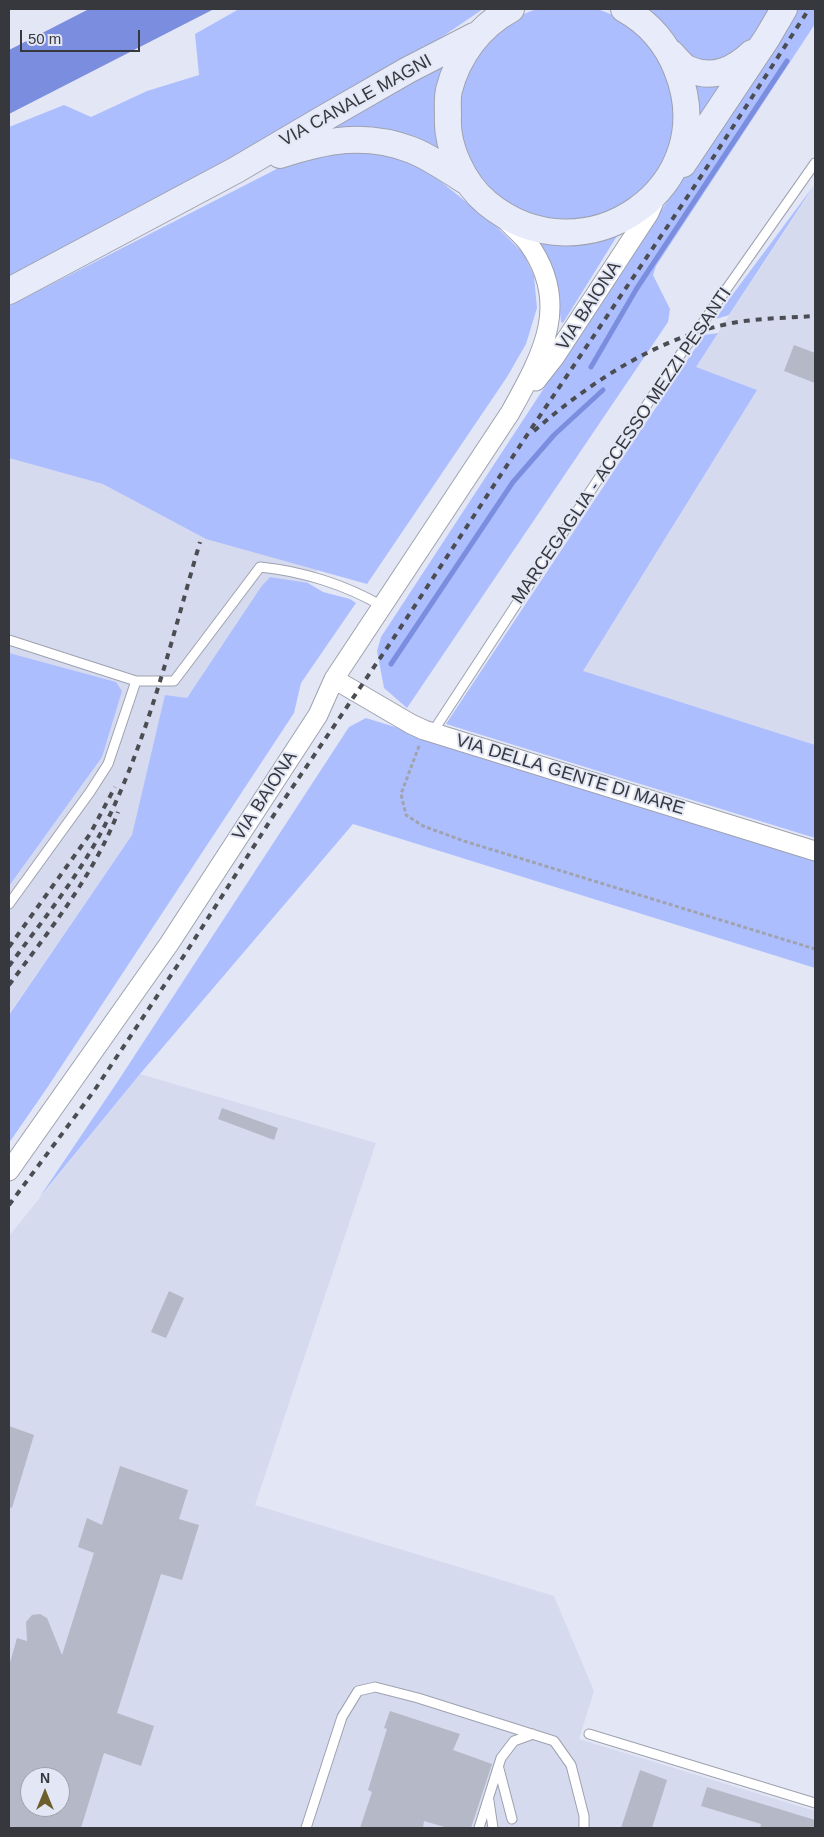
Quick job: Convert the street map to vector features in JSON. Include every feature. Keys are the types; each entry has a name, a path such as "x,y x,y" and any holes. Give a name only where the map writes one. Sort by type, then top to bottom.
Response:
{"main road":[{"path":"511,9 497,17 477,35 459,61 449,92 447,123 452,146 454,154 469,183 482,199 499,212 530,228 564,234 599,229 631,215 660,190 680,156 687,121 684,86 671,53 635,9"},
{"path":"624,9 654,31"},
{"name":"VIA BAIONA","path":"660,190 681,168 784,9"},
{"name":"VIA CANALE MAGNI","path":"9,291 236,170 408,70 477,35"},
{"name":"VIA BAIONA","path":"671,53 687,68 715,73 726,71 740,64 767,38"},
{"name":"VIA CANALE MAGNI","path":"236,170 304,147 341,140 374,140 413,150 469,183"}],"street":[{"name":"VIA BAIONA","path":"9,1171 169,944 318,715 334,679 510,413 554,358 649,213 660,190"},
{"name":"VIA BAIONA","path":"499,212 528,242 544,272 550,295 549,323 542,352 510,413"},
{"name":"VIA DELLA GENTE DI MARE","path":"334,679 410,724 428,731 815,851"}],"lane":[{"name":"MARCEGAGLIA - ACCESSO MEZZI PESANTI","path":"428,731 671,368 815,163"},
{"path":"9,640 136,681 174,682 260,567 288,570 361,593 382,606"},
{"path":"9,904 108,764 136,681"},
{"path":"306,1828 342,1717 358,1691 374,1686 554,1741 571,1765 584,1816 584,1828"},
{"path":"479,1828 502,1758 514,1741 534,1734"},
{"path":"589,1734 815,1803"},
{"path":"499,1766 512,1819"},
{"path":"488,1798 493,1828"}],"path":[{"path":"428,731 401,794 406,815 423,826 473,844 815,949"}],"shaded area":[{"path":"567,5 588,7 608,13 627,23 643,37 657,53 667,72 673,92 675,113 673,134 667,154 657,173 643,189 627,203 608,213 588,219 567,221 546,219 526,213 507,203 491,189 477,173 467,154 461,134 459,113 461,92 467,72 477,53 491,37 507,23 526,13 546,7"},
{"path":"89,9 214,9 9,114 9,50"},
{"path":"239,9 483,9 405,62 266,143 9,278 9,127 64,105 91,117 147,91 199,75 195,34"},
{"path":"644,9 770,9 747,45 719,61 696,63"},
{"path":"796,9 815,9 815,24 656,266 653,275 670,309 668,322 407,708 384,688 377,651 381,637 616,278"},
{"path":"453,51 451,163 326,131"},
{"path":"727,82 694,136 689,83"},
{"path":"371,149 411,160 494,224 523,253 534,276 537,308 526,344 507,377 367,584 206,539 103,484 9,458 9,306 302,156"},
{"path":"815,184 729,315 716,319 727,302"},
{"path":"815,185 815,820 505,722 581,541"},
{"path":"622,228 563,323 561,322 554,276 545,255 532,236"},
{"path":"718,333 696,367 757,390 583,671 815,745 815,838 446,724 704,335"},
{"path":"9,353 374,489 9,1014"},
{"path":"270,577 308,583 323,592 350,599 356,603 301,683 294,713 9,1143 9,1015 132,835 165,695 187,698 261,587"},
{"path":"9,653 116,682 122,691 102,757 9,886"},
{"path":"366,718 815,858 815,968 353,824 140,1074 39,1198 118,1081 349,727"},
{"path":"140,1074 376,1143 255,1505 554,1596 594,1691 579,1739 815,1811 815,1828 9,1828 9,1236"}],"building":[{"path":"794,345 815,353 815,383 784,371"},
{"path":"222,1108 278,1128 274,1140 218,1119"},
{"path":"169,1291 184,1298 166,1338 151,1332"},
{"path":"9,1426 34,1435 12,1508 9,1507"},
{"path":"120,1466 188,1490 179,1519 199,1525 182,1580 161,1574 117,1713 154,1726 141,1766 104,1753 81,1828 9,1828 9,1666 17,1638 27,1641 26,1622 32,1615 40,1614 47,1618 62,1655 94,1553 78,1547 87,1518 102,1525"},
{"path":"390,1711 460,1734 453,1750 492,1764 471,1828 448,1828 424,1821 423,1828 360,1828 372,1792 368,1790 387,1729 384,1728"},
{"path":"640,1770 667,1780 652,1828 621,1828"},
{"path":"707,1787 815,1820 815,1828 760,1828 761,1824 701,1806"}],"waterway":[{"path":"591,367 637,288 787,61"},
{"path":"391,664 513,482 554,435 603,390"}],"railway":[{"path":"9,1205 94,1091 187,951 277,810 696,184 809,9"},
{"path":"534,431 601,379 626,364 677,339 732,323 815,316"},
{"path":"9,966 60,898 84,862 105,825 121,791 147,722 200,542"},
{"path":"9,947 90,834 115,787"},
{"path":"9,985 84,880 118,812"}]}
